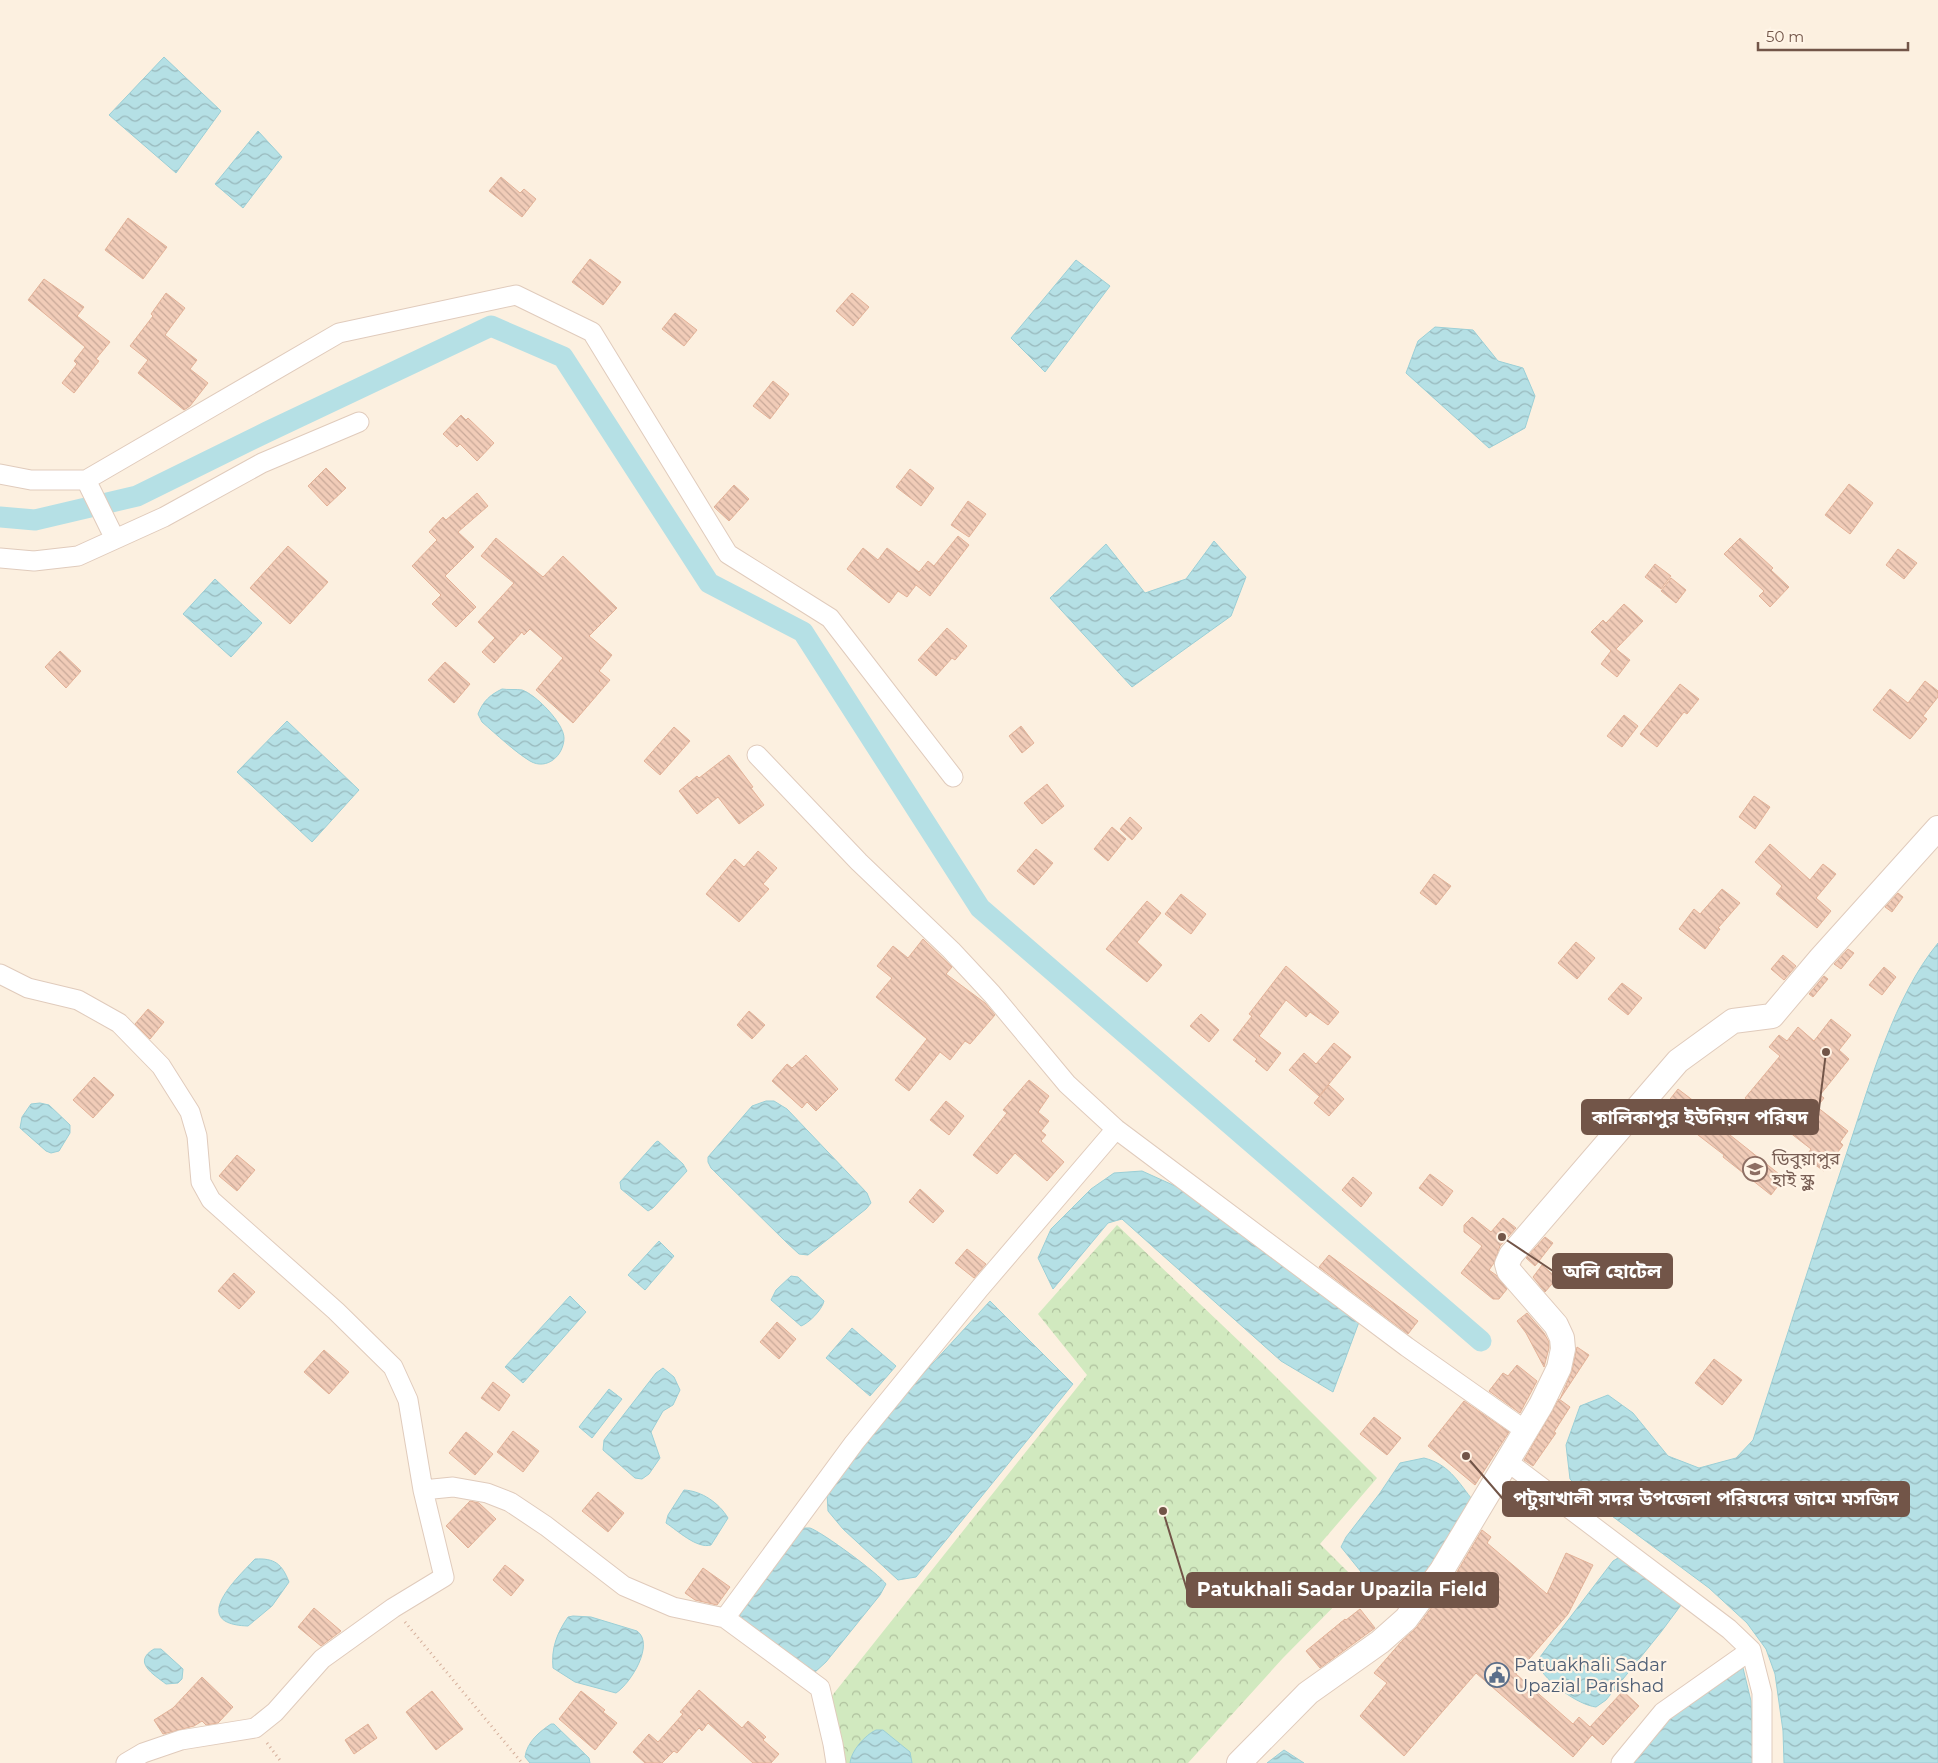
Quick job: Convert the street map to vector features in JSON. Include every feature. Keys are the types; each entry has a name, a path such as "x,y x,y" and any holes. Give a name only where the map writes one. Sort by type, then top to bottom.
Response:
{"street":[{"path":"0,474 31,480 86,480 339,334 516,295 592,332 728,554 830,618 953,777"},
{"path":"0,558 34,561 78,556 164,517 262,463 359,422"},
{"path":"86,480 115,539"},
{"path":"757,755 859,862 957,956 992,994 1067,1084 1116,1129 1407,1347 1526,1431"},
{"path":"1239,1763 1308,1693 1380,1642 1406,1618 1442,1570 1526,1431 1559,1368 1563,1349 1562,1338 1556,1325 1509,1271 1507,1264 1511,1255 1678,1061 1733,1021 1772,1016 1821,958 1938,828"},
{"path":"0,974 28,988 78,1000 119,1023 161,1066 190,1112 196,1136 201,1182 211,1200 336,1311 393,1367 408,1400 423,1490 439,1548 444,1577 393,1608 322,1659 275,1712 255,1728 181,1740 143,1753 126,1763"},
{"path":"725,1618 854,1443 980,1288 1116,1129"},
{"path":"1508,1462 1729,1629 1751,1650 1762,1693 1762,1763"},
{"path":"423,1490 453,1487 501,1498 539,1520 624,1586 673,1607 725,1618 820,1688 836,1763"},
{"path":"1621,1763 1663,1712 1751,1650"}],"path":[{"path":"393,1608 522,1763"},
{"path":"255,1728 282,1763"}],"green space":[{"path":"1117,1225 1262,1363 1377,1478 1320,1544 1358,1582 1283,1658 1188,1763 845,1763 831,1697 1087,1375 1038,1314"}],"water":[{"path":"164,57 221,111 176,173 109,115"},
{"path":"258,131 282,157 243,208 215,184"},
{"path":"1076,260 1110,286 1045,372 1011,338"},
{"path":"1435,327 1473,330 1498,361 1523,368 1535,396 1525,428 1489,448 1406,373 1418,341"},
{"path":"1214,541 1246,577 1231,616 1132,687 1050,598 1106,544 1145,593 1186,579"},
{"path":"215,579 262,623 231,657 183,614"},
{"path":"502,689 522,690 528,693 554,717 563,732 564,738 561,750 553,760 542,764 530,761 482,722 478,714 482,705 490,696"},
{"path":"287,721 359,790 312,842 237,772"},
{"path":"1938,943 1938,1763 1784,1763 1783,1731 1775,1674 1766,1649 1747,1623 1709,1588 1589,1499 1570,1479 1566,1445 1580,1406 1608,1395 1633,1413 1668,1456 1699,1468 1736,1458 1753,1440 1885,1040 1909,988 1922,965"},
{"path":"766,1101 774,1101 787,1109 867,1193 871,1203 808,1255 799,1254 786,1242 711,1168 708,1162 708,1157 752,1106"},
{"path":"31,1104 49,1105 70,1125 70,1133 59,1151 51,1153 46,1151 20,1128 22,1117"},
{"path":"658,1141 683,1164 687,1171 648,1211 621,1189 620,1182"},
{"path":"1142,1171 1195,1195 1359,1322 1333,1392 1281,1361 1122,1219 1108,1223 1053,1289 1038,1258 1051,1229 1091,1189 1114,1173"},
{"path":"659,1241 674,1256 645,1290 628,1275"},
{"path":"791,1276 798,1277 824,1301 815,1316 801,1326 771,1300 776,1290"},
{"path":"570,1296 586,1312 523,1383 505,1367"},
{"path":"990,1301 1073,1384 916,1577 898,1580 843,1529 828,1511 827,1493 876,1425"},
{"path":"852,1328 896,1366 870,1396 826,1358"},
{"path":"663,1368 674,1377 680,1390 673,1405 663,1411 651,1432 660,1458 649,1474 642,1479 635,1478 603,1450 604,1440 656,1373"},
{"path":"609,1389 622,1399 592,1438 579,1427"},
{"path":"1424,1458 1440,1464 1446,1469 1471,1498 1451,1537 1422,1578 1401,1603 1383,1601 1341,1547 1346,1537 1380,1493 1400,1463"},
{"path":"684,1490 703,1495 720,1507 728,1518 711,1545 706,1546 694,1542 666,1523 668,1515"},
{"path":"802,1528 810,1528 826,1537 862,1563 886,1584 880,1595 826,1662 814,1673 740,1617 742,1608"},
{"path":"1618,1558 1625,1559 1684,1601 1606,1700 1596,1707 1580,1702 1563,1691 1547,1678 1538,1665 1540,1657 1613,1561"},
{"path":"255,1559 277,1563 284,1571 289,1582 272,1606 248,1626 230,1623 221,1618 219,1609 222,1599 237,1578"},
{"path":"568,1617 591,1617 637,1631 642,1637 642,1654 639,1663 628,1681 616,1693 575,1682 553,1668 554,1647 558,1635"},
{"path":"154,1649 161,1649 183,1669 182,1679 178,1683 166,1684 147,1668 145,1659"},
{"path":"1743,1668 1751,1701 1753,1763 1633,1763 1659,1726"},
{"path":"551,1724 554,1724 589,1758 590,1763 530,1763 525,1757 528,1747 538,1734"},
{"path":"876,1730 883,1730 910,1752 912,1763 850,1763 853,1753 859,1744"},
{"path":"1284,1750 1304,1763 1267,1763"}],"building":[{"path":"501,177 520,193 524,189 536,199 522,217 489,191"},
{"path":"128,218 167,247 143,279 105,250"},
{"path":"590,259 621,282 603,305 572,282"},
{"path":"44,279 84,307 77,316 110,342 96,359 99,361 74,393 62,383 77,364 74,361 85,347 28,300"},
{"path":"166,293 185,308 165,335 197,360 190,369 208,383 190,406 184,410 138,373 148,360 130,346 153,316 151,314"},
{"path":"852,293 869,307 853,326 836,311"},
{"path":"675,313 697,330 684,346 662,329"},
{"path":"773,381 789,394 770,419 753,406"},
{"path":"461,415 466,420 468,418 494,443 477,461 460,444 457,447 443,434"},
{"path":"326,468 346,488 327,506 308,486"},
{"path":"910,469 934,488 921,506 896,487"},
{"path":"1849,484 1873,503 1850,534 1825,515"},
{"path":"734,485 749,499 729,521 714,507"},
{"path":"477,493 488,506 458,532 474,547 445,576 476,607 456,627 432,604 441,595 412,566 437,540 429,532 443,517 446,520"},
{"path":"968,501 986,514 969,537 951,525"},
{"path":"958,536 969,545 930,596 916,585 907,597 898,591 889,603 847,569 863,548 878,560 887,548 919,572 928,561 934,566"},
{"path":"496,538 543,577 563,556 617,608 589,636 612,655 599,671 610,680 573,723 536,690 563,658 530,629 524,635 522,632 494,663 482,652 495,638 478,622 514,583 481,556"},
{"path":"1740,538 1773,568 1771,570 1789,587 1770,607 1759,596 1764,591 1724,554"},
{"path":"288,546 328,582 290,624 250,588"},
{"path":"1898,549 1917,563 1904,579 1886,565"},
{"path":"1655,564 1671,576 1661,589 1645,577"},
{"path":"1671,578 1686,590 1676,603 1661,591"},
{"path":"1624,604 1643,621 1616,649 1630,660 1617,677 1601,664 1611,651 1591,632 1603,620 1606,623"},
{"path":"947,628 967,646 955,660 952,658 936,676 918,660"},
{"path":"60,651 81,671 66,688 45,667"},
{"path":"445,662 470,684 454,703 428,680"},
{"path":"1925,681 1938,691 1938,697 1923,716 1927,719 1910,739 1873,710 1890,689 1908,703"},
{"path":"1680,684 1699,699 1687,714 1684,712 1657,747 1640,734"},
{"path":"1624,715 1638,726 1622,747 1607,736"},
{"path":"1021,726 1034,743 1022,753 1009,736"},
{"path":"674,727 690,741 660,775 644,761"},
{"path":"729,755 764,805 739,824 718,797 697,814 679,791 697,776 699,778"},
{"path":"1047,784 1064,806 1042,824 1024,803"},
{"path":"1754,796 1770,807 1755,829 1739,817"},
{"path":"1130,817 1142,828 1132,840 1120,829"},
{"path":"1112,827 1126,839 1108,861 1094,849"},
{"path":"1770,844 1810,880 1823,864 1836,874 1816,898 1831,911 1817,928 1776,894 1782,886 1755,862"},
{"path":"1036,849 1053,863 1034,885 1017,871"},
{"path":"758,851 777,868 763,884 769,889 739,922 706,894 735,859 744,867"},
{"path":"1434,874 1451,886 1436,905 1420,893"},
{"path":"1722,889 1740,903 1718,928 1720,929 1705,949 1679,929 1694,909 1700,914"},
{"path":"1898,893 1903,897 1892,912 1885,907"},
{"path":"1181,894 1206,914 1191,934 1165,914"},
{"path":"1147,901 1161,913 1137,942 1162,965 1147,982 1106,949"},
{"path":"923,939 952,967 946,974 985,1003 995,1015 970,1044 965,1041 950,1060 940,1052 909,1091 895,1080 927,1039 876,997 892,978 877,966 893,946 908,958"},
{"path":"1576,942 1595,958 1577,979 1558,963"},
{"path":"1848,949 1854,953 1841,969 1834,964"},
{"path":"1783,955 1796,966 1784,980 1771,969"},
{"path":"1286,966 1339,1012 1328,1025 1310,1012 1306,1017 1286,1000 1259,1036 1281,1053 1267,1071 1255,1061 1257,1059 1233,1040 1252,1016 1249,1014"},
{"path":"1884,967 1896,977 1882,995 1869,985"},
{"path":"1824,976 1828,979 1813,997 1809,994"},
{"path":"1622,983 1642,998 1628,1015 1608,999"},
{"path":"148,1009 164,1022 150,1039 135,1024"},
{"path":"749,1011 765,1025 752,1039 737,1025"},
{"path":"1201,1014 1219,1030 1209,1042 1190,1026"},
{"path":"1831,1019 1851,1035 1839,1050 1849,1059 1820,1095 1824,1098 1817,1107 1848,1131 1840,1142 1843,1145 1824,1171 1805,1158 1811,1149 1745,1098 1780,1056 1769,1047 1779,1035 1787,1041 1798,1027 1814,1041"},
{"path":"1334,1043 1351,1057 1319,1096 1289,1070 1304,1053 1316,1064"},
{"path":"806,1055 838,1089 816,1111 807,1102 802,1108 772,1081 787,1064 792,1068"},
{"path":"94,1077 114,1095 93,1118 73,1100"},
{"path":"1029,1080 1049,1096 1038,1112 1049,1121 1041,1131 1046,1135 1041,1141 1064,1162 1047,1181 1015,1153 997,1174 973,1155 1007,1113 1003,1110"},
{"path":"1329,1085 1344,1099 1329,1116 1314,1103"},
{"path":"1678,1089 1728,1127 1725,1131 1784,1178 1771,1195 1723,1157 1724,1155 1663,1108"},
{"path":"946,1101 964,1116 949,1135 930,1120"},
{"path":"237,1155 255,1170 237,1191 219,1176"},
{"path":"1430,1174 1453,1191 1442,1206 1419,1188"},
{"path":"1353,1177 1372,1193 1361,1207 1342,1190"},
{"path":"920,1189 944,1211 933,1223 909,1202"},
{"path":"1472,1217 1491,1232 1503,1218 1516,1228 1500,1246 1494,1263 1489,1270 1496,1275 1507,1289 1499,1299 1493,1299 1461,1273 1482,1246 1464,1232 1464,1225"},
{"path":"1545,1237 1553,1243 1535,1266 1526,1258"},
{"path":"967,1249 986,1264 974,1278 955,1263"},
{"path":"1329,1255 1418,1321 1408,1334 1319,1267"},
{"path":"1542,1265 1557,1278 1545,1292 1533,1277"},
{"path":"234,1273 255,1292 239,1309 218,1291"},
{"path":"1527,1313 1549,1342 1544,1367 1526,1333 1517,1321"},
{"path":"777,1322 796,1339 779,1359 760,1342"},
{"path":"1577,1347 1589,1355 1560,1399 1572,1371"},
{"path":"324,1350 349,1372 329,1394 304,1372"},
{"path":"1714,1359 1742,1380 1722,1405 1695,1383"},
{"path":"1517,1365 1537,1381 1520,1413 1489,1391 1503,1373 1508,1376"},
{"path":"493,1382 510,1395 499,1411 481,1398"},
{"path":"1559,1399 1570,1407 1554,1432 1556,1433 1533,1466 1524,1460"},
{"path":"1464,1401 1509,1432 1475,1485 1428,1446"},
{"path":"1374,1417 1401,1438 1387,1455 1360,1434"},
{"path":"513,1431 539,1451 523,1472 497,1452"},
{"path":"466,1432 493,1454 475,1475 449,1453"},
{"path":"598,1492 624,1513 608,1532 582,1511"},
{"path":"470,1501 479,1503 496,1519 468,1548 446,1526"},
{"path":"1482,1530 1491,1537 1487,1543 1547,1594 1566,1553 1593,1565 1568,1614 1516,1674 1573,1724 1579,1717 1590,1727 1623,1691 1639,1706 1603,1745 1592,1735 1573,1757 1476,1673 1404,1756 1360,1716 1387,1683 1374,1673 1417,1627 1435,1603 1439,1606 1460,1581 1454,1577"},
{"path":"505,1565 524,1580 511,1596 493,1580"},
{"path":"703,1568 730,1587 717,1605 695,1600 685,1593"},
{"path":"314,1608 341,1631 321,1646 298,1627"},
{"path":"1360,1609 1375,1628 1320,1668 1306,1651"},
{"path":"202,1677 233,1707 218,1723 206,1725 202,1721 194,1726 163,1734 154,1720 173,1708"},
{"path":"699,1690 742,1728 748,1721 766,1737 763,1740 779,1754 771,1763 753,1763 708,1723 702,1731 699,1728 677,1753 674,1751 662,1763 645,1763 633,1752 649,1734 658,1742 683,1714 680,1712"},
{"path":"432,1691 463,1729 436,1750 406,1712"},
{"path":"581,1691 605,1710 603,1712 617,1723 595,1750 559,1719"},
{"path":"368,1724 377,1738 354,1754 345,1740"}],"waterway":[{"path":"0,517 35,520 137,496 491,326 563,357 709,583 803,632 980,908 1481,1341"}],"place":[{"name":"কালিকাপুর ইউনিয়ন পরিষদ","path":"1826,1052"},
{"name":"ডিবুয়াপুর হাই স্কুল","path":"1755,1169"},
{"name":"অলি হোটেল","path":"1502,1237"},
{"name":"পটুয়াখালী সদর উপজেলা পরিষদের জামে মসজিদ","path":"1466,1456"},
{"name":"Patukhali Sadar Upazila Field","path":"1163,1511"},
{"name":"Patuakhali Sadar Upazial Parishad","path":"1497,1675"}]}
